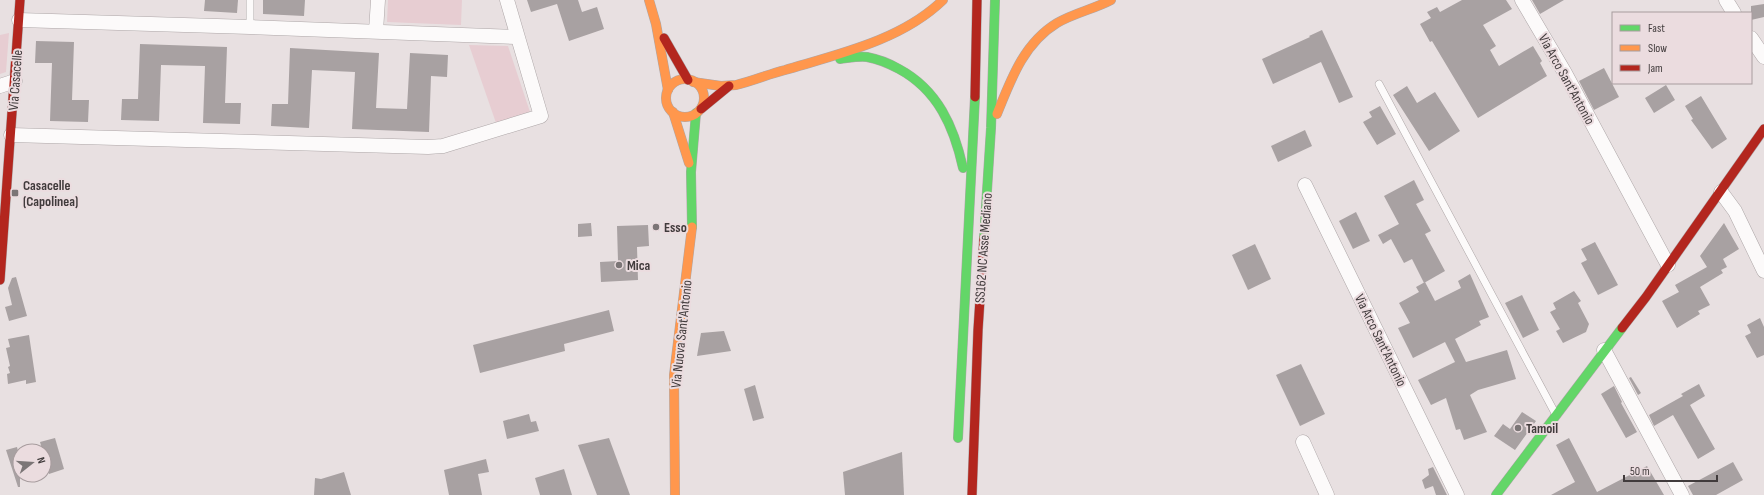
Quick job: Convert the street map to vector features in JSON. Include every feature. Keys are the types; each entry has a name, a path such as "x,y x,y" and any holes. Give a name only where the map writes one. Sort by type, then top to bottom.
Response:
{"main road":[{"name":"Via Casacelle","path":"0,273 4,169 11,136 14,105 20,0"},
{"name":"Via Nuova Sant'Antonio","path":"649,0 656,24 668,90 667,102 673,112 692,172"},
{"path":"673,112 684,117 698,111 729,86 821,59 875,41 912,23 937,8 943,0"},
{"name":"SS162 NC Asse Mediano","path":"958,449 975,89 977,0"},
{"name":"SS162 NC Asse Mediano","path":"972,495 978,330 991,128 995,0"},
{"path":"991,128 1021,59 1038,37 1057,23 1111,0"},
{"name":"Via Nuova Sant'Antonio","path":"656,24 690,81 702,90 704,96 698,111 692,172 692,224 688,270 674,375 675,495"},
{"path":"821,59 870,58 900,70 927,88 946,112 956,138 969,199"},
{"path":"668,90 676,82 690,81 729,86"},
{"path":"1498,494 1604,350 1646,297 1764,129"}],"street":[{"path":"376,31 378,0"},
{"path":"11,136 428,147 443,146 541,116 507,0"},
{"name":"Via Arco Sant'Antonio","path":"1522,0 1565,73 1668,265"},
{"path":"1726,0 1733,12"},
{"path":"19,20 518,37"},
{"path":"1752,39 1764,57"},
{"path":"0,86 15,81"},
{"path":"0,110 14,105"},
{"name":"Via Arco Sant'Antonio","path":"1305,185 1457,495"},
{"path":"1721,192 1735,211 1764,271"},
{"path":"1604,350 1682,495"},
{"path":"1303,442 1327,495"}],"lane":[{"path":"250,0 250,27"},
{"path":"1379,84 1556,414"}],"shaded area":[{"path":"388,0 462,0 461,25 387,22"},
{"path":"9,33 6,72 0,74 0,35"},
{"path":"469,45 508,46 530,112 496,123"}],"building":[{"path":"205,0 238,0 237,13 204,11"},
{"path":"263,0 305,0 304,16 263,14"},
{"path":"527,0 578,0 582,12 597,7 604,29 569,41 557,4 531,12"},
{"path":"1462,0 1506,0 1512,9 1483,25 1496,46 1490,50 1499,66 1533,46 1542,61 1540,63 1547,76 1478,118 1432,41 1430,42 1420,24 1431,18 1427,12 1437,7 1440,12"},
{"path":"1532,0 1564,0 1540,14"},
{"path":"1764,4 1764,17 1752,20 1751,6"},
{"path":"1322,30 1353,97 1339,103 1321,62 1273,84 1262,59"},
{"path":"36,41 74,42 72,100 89,100 88,122 50,121 52,63 35,63"},
{"path":"140,44 227,47 225,103 241,103 240,124 203,123 205,66 161,65 159,121 121,120 122,99 138,99"},
{"path":"290,48 379,53 376,108 407,109 410,53 448,55 447,77 431,76 429,132 352,129 355,72 312,70 309,128 271,126 272,104 288,104"},
{"path":"1604,68 1619,97 1594,110 1579,81"},
{"path":"1666,85 1675,100 1654,113 1645,98"},
{"path":"1407,86 1417,103 1435,92 1460,131 1429,151 1393,95"},
{"path":"1701,96 1727,139 1712,149 1691,120 1693,119 1685,106"},
{"path":"1380,106 1396,134 1377,145 1363,122 1372,117 1369,112"},
{"path":"1305,130 1312,146 1278,162 1271,146"},
{"path":"1414,180 1424,200 1416,204 1431,231 1425,234 1445,271 1424,283 1412,259 1404,263 1391,239 1383,244 1378,235 1399,224 1384,196"},
{"path":"1356,212 1370,241 1353,249 1339,221"},
{"path":"591,223 592,236 578,237 578,224"},
{"path":"1724,223 1739,249 1723,259 1727,267 1721,270 1723,273 1700,287 1710,305 1698,311 1700,314 1677,328 1662,301 1679,292 1675,285 1707,267 1700,256"},
{"path":"648,225 649,246 637,247 638,280 601,282 600,262 618,261 617,226"},
{"path":"1595,242 1618,285 1598,295 1581,263 1587,260 1581,249"},
{"path":"1255,244 1271,279 1248,290 1232,255"},
{"path":"1470,274 1489,317 1479,321 1481,325 1455,339 1466,362 1507,350 1516,379 1478,390 1470,395 1487,432 1464,440 1460,429 1456,430 1446,398 1431,405 1418,380 1455,362 1445,342 1413,358 1398,328 1410,323 1399,303 1419,292 1416,287 1425,282 1435,301 1461,288 1458,281"},
{"path":"16,277 27,316 9,321 5,307 12,305 8,288 12,278"},
{"path":"1574,291 1581,301 1578,303 1589,324 1586,332 1563,343 1556,331 1560,329 1550,312 1556,309 1553,303"},
{"path":"1522,295 1539,330 1523,338 1505,303"},
{"path":"609,310 614,331 564,344 565,351 480,373 473,345"},
{"path":"1760,318 1764,327 1764,355 1757,358 1745,336 1751,333 1747,325"},
{"path":"724,331 731,351 697,356 701,333"},
{"path":"29,335 36,382 26,384 26,380 8,384 7,374 10,373 8,367 10,366 6,348 10,347 8,339"},
{"path":"1301,364 1325,414 1300,426 1276,375"},
{"path":"1631,377 1641,393 1638,395 1629,378"},
{"path":"1699,384 1705,396 1690,405 1715,449 1698,459 1673,415 1654,426 1649,415 1683,396 1681,394"},
{"path":"755,385 764,418 753,421 744,389"},
{"path":"1614,386 1622,402 1621,403 1637,432 1626,438 1601,394"},
{"path":"1522,412 1536,421 1515,450 1494,436 1503,424 1510,429"},
{"path":"529,414 531,422 536,421 539,431 507,439 503,421"},
{"path":"55,438 64,469 52,473 52,443 40,442"},
{"path":"609,438 630,495 597,495 578,445"},
{"path":"1569,438 1597,492 1647,466 1664,495 1551,495 1575,482 1556,445"},
{"path":"12,448 12,468 6,450"},
{"path":"902,452 904,495 845,495 843,472"},
{"path":"486,459 489,472 478,474 482,495 449,495 444,470"},
{"path":"1733,462 1743,480 1716,495 1693,495 1688,486"},
{"path":"1433,467 1447,495 1436,495 1433,486 1425,489 1422,480 1429,475 1428,469"},
{"path":"564,469 572,495 540,495 535,478"},
{"path":"344,472 351,495 314,495 315,478 321,479"},
{"path":"17,483 20,483 20,487 18,487"}],"traffic: fast":[{"path":"984,238 991,128 995,0"},
{"path":"840,59 864,57 880,60 913,78 934,99 942,111 955,138 963,168"},
{"path":"958,438 975,97"},
{"path":"692,227 691,172 696,113"},
{"path":"1496,495 1622,328"}],"traffic: slow":[{"path":"649,0 656,24 668,90"},
{"path":"693,82 721,86 736,85 827,58 889,36 909,26 927,14 943,0"},
{"path":"997,114 1013,75 1027,51 1036,41 1057,23 1070,16 1111,0"},
{"path":"685,79 698,85 704,98 698,111 685,117 672,111 666,98 672,85 685,79"},
{"path":"673,112 689,163"},
{"path":"675,495 674,375 692,227"}],"traffic: jam":[{"path":"0,280 20,0"},
{"path":"975,97 977,0"},
{"path":"664,38 688,80"},
{"path":"701,109 729,86"},
{"path":"1622,328 1646,297 1764,129"},
{"path":"972,495 978,330 984,238"}],"place":[{"name":"Casacelle (Capolinea)","path":"15,193"},
{"name":"Esso","path":"656,227"},
{"name":"Mica","path":"619,265"},
{"name":"Tamoil","path":"1518,428"}]}
